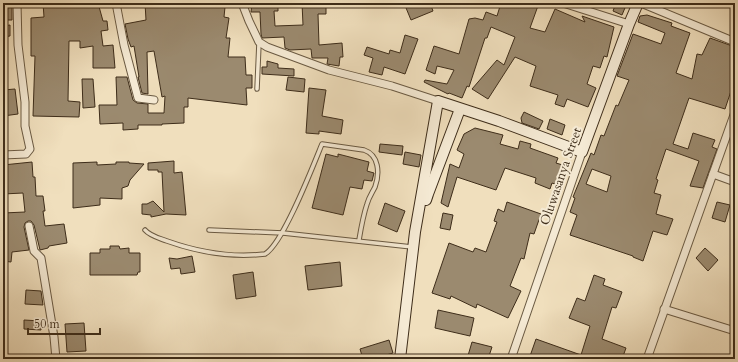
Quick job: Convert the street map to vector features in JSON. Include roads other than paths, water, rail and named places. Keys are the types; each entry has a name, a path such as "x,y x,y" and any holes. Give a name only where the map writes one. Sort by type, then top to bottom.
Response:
{"street":[{"path":"3,155 26,154 30,149 25,126 25,102 18,45 17,3"},
{"path":"116,3 124,45 138,98 154,100"},
{"path":"242,3 259,42 267,47 329,70 392,86 499,121 582,152"},
{"path":"563,3 629,24"},
{"name":"Oluwasanya Street","path":"511,359 582,152 638,3"},
{"path":"641,3 735,42"},
{"path":"400,359 413,247 438,101"},
{"path":"406,359 421,232 428,194 460,109"},
{"path":"646,359 735,112"},
{"path":"713,174 735,182"},
{"path":"30,226 34,251 41,258 54,337 56,359"},
{"path":"664,308 735,332"}],"lane":[{"path":"257,90 259,42"},
{"path":"145,230 148,234 177,244 208,252 229,255 265,254 269,252 282,233 322,144 364,150 370,152 376,161 378,174 375,186 369,197 359,240"},
{"path":"209,230 282,233 359,240 413,247"}]}
